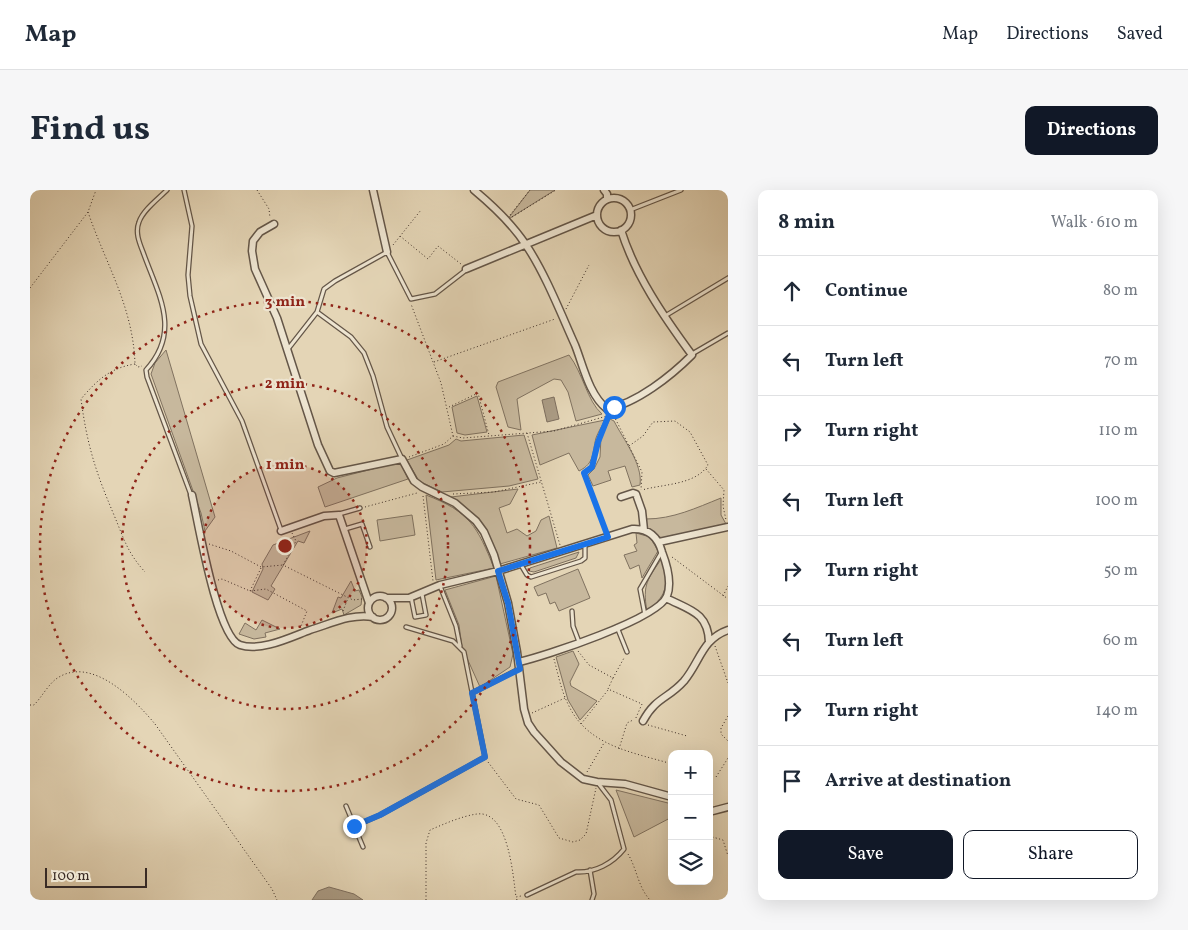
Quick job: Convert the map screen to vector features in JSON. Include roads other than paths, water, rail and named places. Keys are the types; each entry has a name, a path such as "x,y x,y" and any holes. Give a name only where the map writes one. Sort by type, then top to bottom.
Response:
{"street":[{"path":"373,190 387,252"},
{"path":"474,190 491,204 526,245 562,317 600,404 607,409 619,405 673,374 692,354 664,317 628,250 621,230"},
{"path":"604,190 607,194 606,200"},
{"path":"612,198 623,201 630,210 629,222 621,230 606,230 599,223 598,208 606,200 612,198"},
{"path":"466,269 597,215"},
{"path":"273,225 260,232 253,241 252,251 255,269 288,349 318,445 330,471 334,473 402,459 414,481 422,487 455,503 476,521 484,532 508,603 519,665 525,715 534,732 552,754 569,770 583,779 626,784 668,796"},
{"path":"621,498 639,492 644,530"},
{"path":"192,495 211,581 225,626 234,642 240,645 258,646 353,617 382,619 410,597"},
{"path":"282,531 324,516 337,514 342,518 364,584 369,613 373,617"},
{"path":"659,542 728,526"},
{"path":"364,584 368,590 386,598 410,597 437,587 498,571 632,529 644,530 652,534 659,542 663,553 668,582 666,598 657,608 617,627 519,665"},
{"path":"353,617 368,602 379,596"},
{"path":"386,598 391,604 391,612"},
{"path":"666,598 700,615 706,625 710,640"},
{"path":"643,721 650,708 658,700 671,693 684,681 710,640 728,630"},
{"path":"713,811 728,807"}],"lane":[{"path":"166,190 141,216 137,232 160,300 166,325 166,335 162,349 146,370 192,495"},
{"path":"184,190 192,226 188,275 190,296 202,344 242,421 282,531"},
{"path":"630,210 681,190"},
{"path":"288,349 318,312 322,294 328,285 387,252 408,297 411,299 435,294 466,269"},
{"path":"664,317 728,278"},
{"path":"318,312 352,337 364,353 374,376 387,427 402,459"},
{"path":"692,354 728,333"},
{"path":"337,514 360,508"},
{"path":"345,529 362,524 370,547"},
{"path":"520,564 526,575 531,577 581,561 587,553 585,544"},
{"path":"645,615 640,589 663,553"},
{"path":"354,826 380,815 485,757 472,693 468,661 460,647 456,626 437,587"},
{"path":"410,597 415,618 426,615 422,593"},
{"path":"572,611 577,642"},
{"path":"406,627 453,641 460,647"},
{"path":"617,627 627,652"},
{"path":"472,693 519,665"},
{"path":"527,895 543,889 555,880 616,860 624,849 611,800 597,782"},
{"path":"346,806 363,847"},
{"path":"590,870 594,894 592,900"}]}
